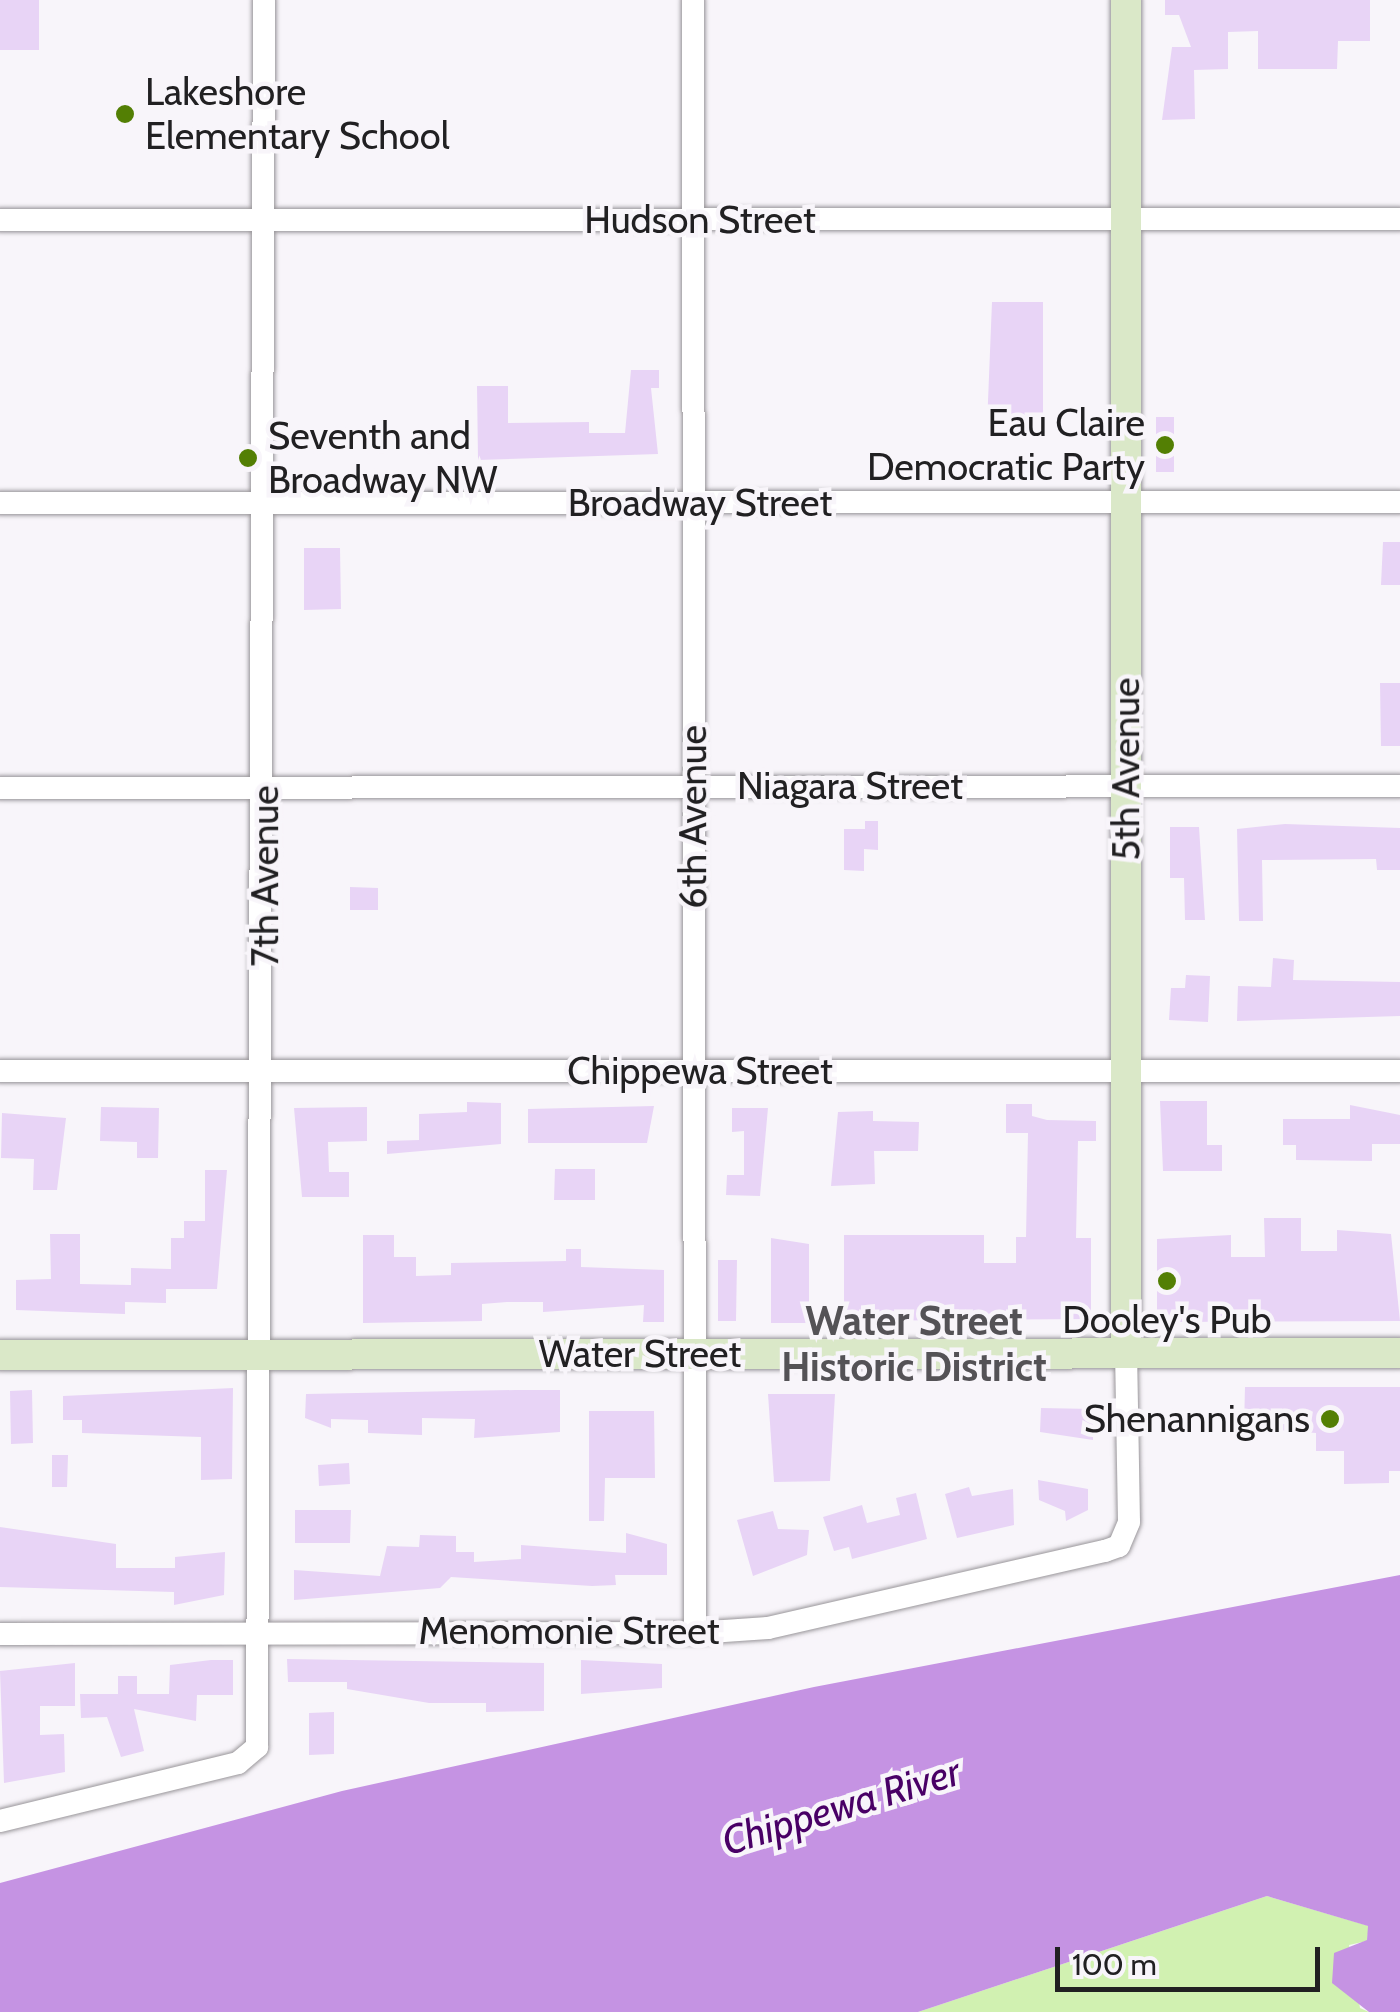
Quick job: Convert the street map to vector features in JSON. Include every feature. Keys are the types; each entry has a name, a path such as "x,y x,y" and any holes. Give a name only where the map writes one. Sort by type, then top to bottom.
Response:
{"main road":[{"name":"5th Avenue","path":"1126,0 1126,1353"},
{"name":"Water Street","path":"0,1355 1400,1353"}],"street":[{"name":"7th Avenue","path":"0,1821 254,1752 266,1354 264,0"},
{"name":"6th Avenue","path":"693,0 691,1070 695,1633"},
{"name":"Hudson Street","path":"0,220 1400,220"},
{"name":"Broadway Street","path":"0,503 1400,502"},
{"name":"Niagara Street","path":"0,788 1400,786"},
{"name":"Chippewa Street","path":"0,1071 1400,1071"},
{"name":"5th Avenue","path":"1125,1538 1126,1353"},
{"name":"Menomonie Street","path":"0,1634 695,1633 768,1628 1105,1550 1125,1538"}],"green space":[{"path":"1267,1896 1369,1926 1367,1941 1349,1945 1360,2008 1369,2012 918,2012"}],"water":[{"name":"Chippewa River","path":"1400,1575 1400,2012 1369,2012 1332,1983 1334,1953 1367,1940 1368,1926 1267,1896 918,2012 0,2012 0,1883 342,1791 814,1687"}],"building":[{"path":"0,0 39,0 39,50 0,50"},
{"path":"1165,0 1370,0 1370,41 1338,41 1337,69 1258,69 1258,31 1228,32 1228,69 1194,70 1195,119 1162,120 1172,47 1191,47 1179,15 1165,15"},
{"path":"992,302 1043,302 1043,426 987,426"},
{"path":"631,370 659,370 659,388 651,388 658,454 478,460 477,386 508,386 508,423 589,422 589,433 625,433"},
{"name":"Eau Claire Democratic Party","path":"1156,417 1174,417 1174,472 1156,472"},
{"path":"1383,542 1400,542 1400,585 1381,585"},
{"path":"304,548 340,548 341,609 304,610"},
{"path":"1380,683 1400,683 1400,746 1381,746"},
{"path":"865,821 878,821 878,850 864,849 864,871 844,870 844,829 865,829"},
{"path":"1285,824 1400,828 1400,870 1377,870 1376,859 1262,860 1263,921 1239,921 1237,829"},
{"path":"1170,827 1199,827 1205,920 1185,920 1184,878 1170,878"},
{"path":"350,887 378,888 378,910 350,910"},
{"path":"1273,958 1294,960 1293,980 1400,982 1400,1016 1237,1021 1238,986 1271,987"},
{"path":"1186,975 1210,976 1208,1022 1169,1020 1171,988 1185,988"},
{"path":"1160,1101 1207,1101 1207,1145 1222,1145 1222,1171 1163,1171"},
{"path":"467,1102 501,1103 501,1144 387,1154 387,1141 419,1140 419,1114 467,1112"},
{"path":"1006,1104 1032,1104 1032,1116 1047,1120 1096,1121 1096,1141 1078,1141 1076,1238 1091,1238 1091,1319 844,1321 844,1235 984,1235 984,1263 1016,1263 1016,1237 1026,1237 1028,1133 1006,1133"},
{"path":"1350,1105 1400,1115 1400,1144 1372,1144 1372,1161 1296,1160 1296,1145 1283,1145 1283,1119 1350,1119"},
{"path":"654,1106 647,1143 528,1143 528,1109"},
{"path":"101,1107 159,1108 158,1158 137,1158 137,1142 100,1141"},
{"path":"367,1107 367,1141 328,1142 329,1172 349,1172 349,1197 302,1197 294,1108"},
{"path":"732,1108 768,1108 760,1196 726,1195 727,1175 744,1175 744,1131 732,1132"},
{"path":"873,1111 873,1121 919,1122 918,1151 874,1151 875,1184 831,1186 838,1112"},
{"path":"2,1113 66,1118 57,1190 33,1190 34,1159 1,1158"},
{"path":"555,1169 595,1169 595,1200 554,1200"},
{"path":"205,1170 227,1170 217,1289 166,1289 166,1303 125,1302 125,1314 16,1310 16,1280 51,1279 50,1234 80,1234 80,1284 131,1285 131,1268 171,1269 171,1238 184,1238 184,1221 205,1221"},
{"path":"1264,1218 1301,1218 1301,1251 1337,1251 1337,1230 1391,1234 1400,1321 1157,1322 1157,1239 1231,1235 1231,1257 1265,1257"},
{"path":"363,1235 394,1235 394,1257 416,1257 416,1276 451,1275 451,1263 566,1261 566,1249 581,1249 581,1267 664,1270 664,1322 643,1322 644,1305 543,1312 543,1302 507,1302 482,1304 482,1321 363,1323"},
{"path":"771,1238 809,1244 809,1323 771,1323"},
{"path":"718,1260 737,1260 736,1321 718,1321"},
{"path":"1245,1387 1400,1387 1400,1471 1389,1471 1389,1483 1344,1484 1344,1451 1316,1451 1316,1433 1244,1427"},
{"path":"233,1388 232,1479 201,1480 201,1437 82,1433 82,1420 63,1420 63,1396"},
{"path":"32,1390 33,1443 11,1444 10,1391"},
{"path":"560,1390 560,1432 474,1438 475,1419 422,1418 422,1435 368,1433 368,1420 331,1419 331,1428 305,1418 306,1394"},
{"path":"768,1394 835,1394 830,1481 774,1482"},
{"path":"1041,1408 1093,1409 1093,1440 1040,1432"},
{"path":"589,1411 654,1411 655,1478 605,1478 604,1521 589,1521"},
{"path":"52,1455 68,1455 67,1487 52,1487"},
{"path":"349,1463 350,1484 319,1486 318,1465"},
{"path":"1038,1480 1088,1489 1088,1510 1066,1521 1065,1511 1039,1500"},
{"path":"969,1487 972,1496 1013,1489 1014,1525 957,1538 945,1494"},
{"path":"916,1493 927,1539 852,1559 849,1547 834,1551 823,1517 862,1505 867,1523 900,1515 896,1498"},
{"path":"295,1510 351,1510 350,1543 295,1543"},
{"path":"773,1511 778,1529 809,1530 807,1555 753,1576 737,1520"},
{"path":"0,1527 116,1544 116,1568 175,1568 175,1557 225,1552 224,1595 174,1605 174,1592 0,1587"},
{"path":"626,1533 667,1544 667,1575 615,1575 616,1585 592,1586 451,1577 440,1588 294,1600 294,1570 380,1576 387,1546 419,1547 420,1535 456,1536 456,1552 474,1552 474,1562 521,1559 521,1545 626,1553"},
{"path":"287,1659 544,1663 544,1711 486,1712 486,1703 429,1703 347,1689 347,1682 288,1682"},
{"path":"233,1660 233,1695 197,1695 196,1721 134,1709 144,1751 121,1757 107,1717 81,1718 80,1694 118,1694 118,1676 137,1676 137,1694 169,1694 170,1665"},
{"path":"581,1660 662,1664 662,1688 581,1694"},
{"path":"75,1663 75,1706 40,1706 40,1735 64,1734 65,1772 4,1783 0,1671"},
{"path":"334,1712 334,1754 309,1755 309,1713"}],"place":[{"name":"Lakeshore Elementary School","path":"125,114"},
{"name":"Eau Claire Democratic Party","path":"1165,445"},
{"name":"Seventh and Broadway NW","path":"248,458"},
{"name":"Dooley's Pub","path":"1167,1281"},
{"name":"Shenannigans","path":"1330,1419"}],"district":[{"name":"Water Street Historic District","path":"914,1344"}]}
